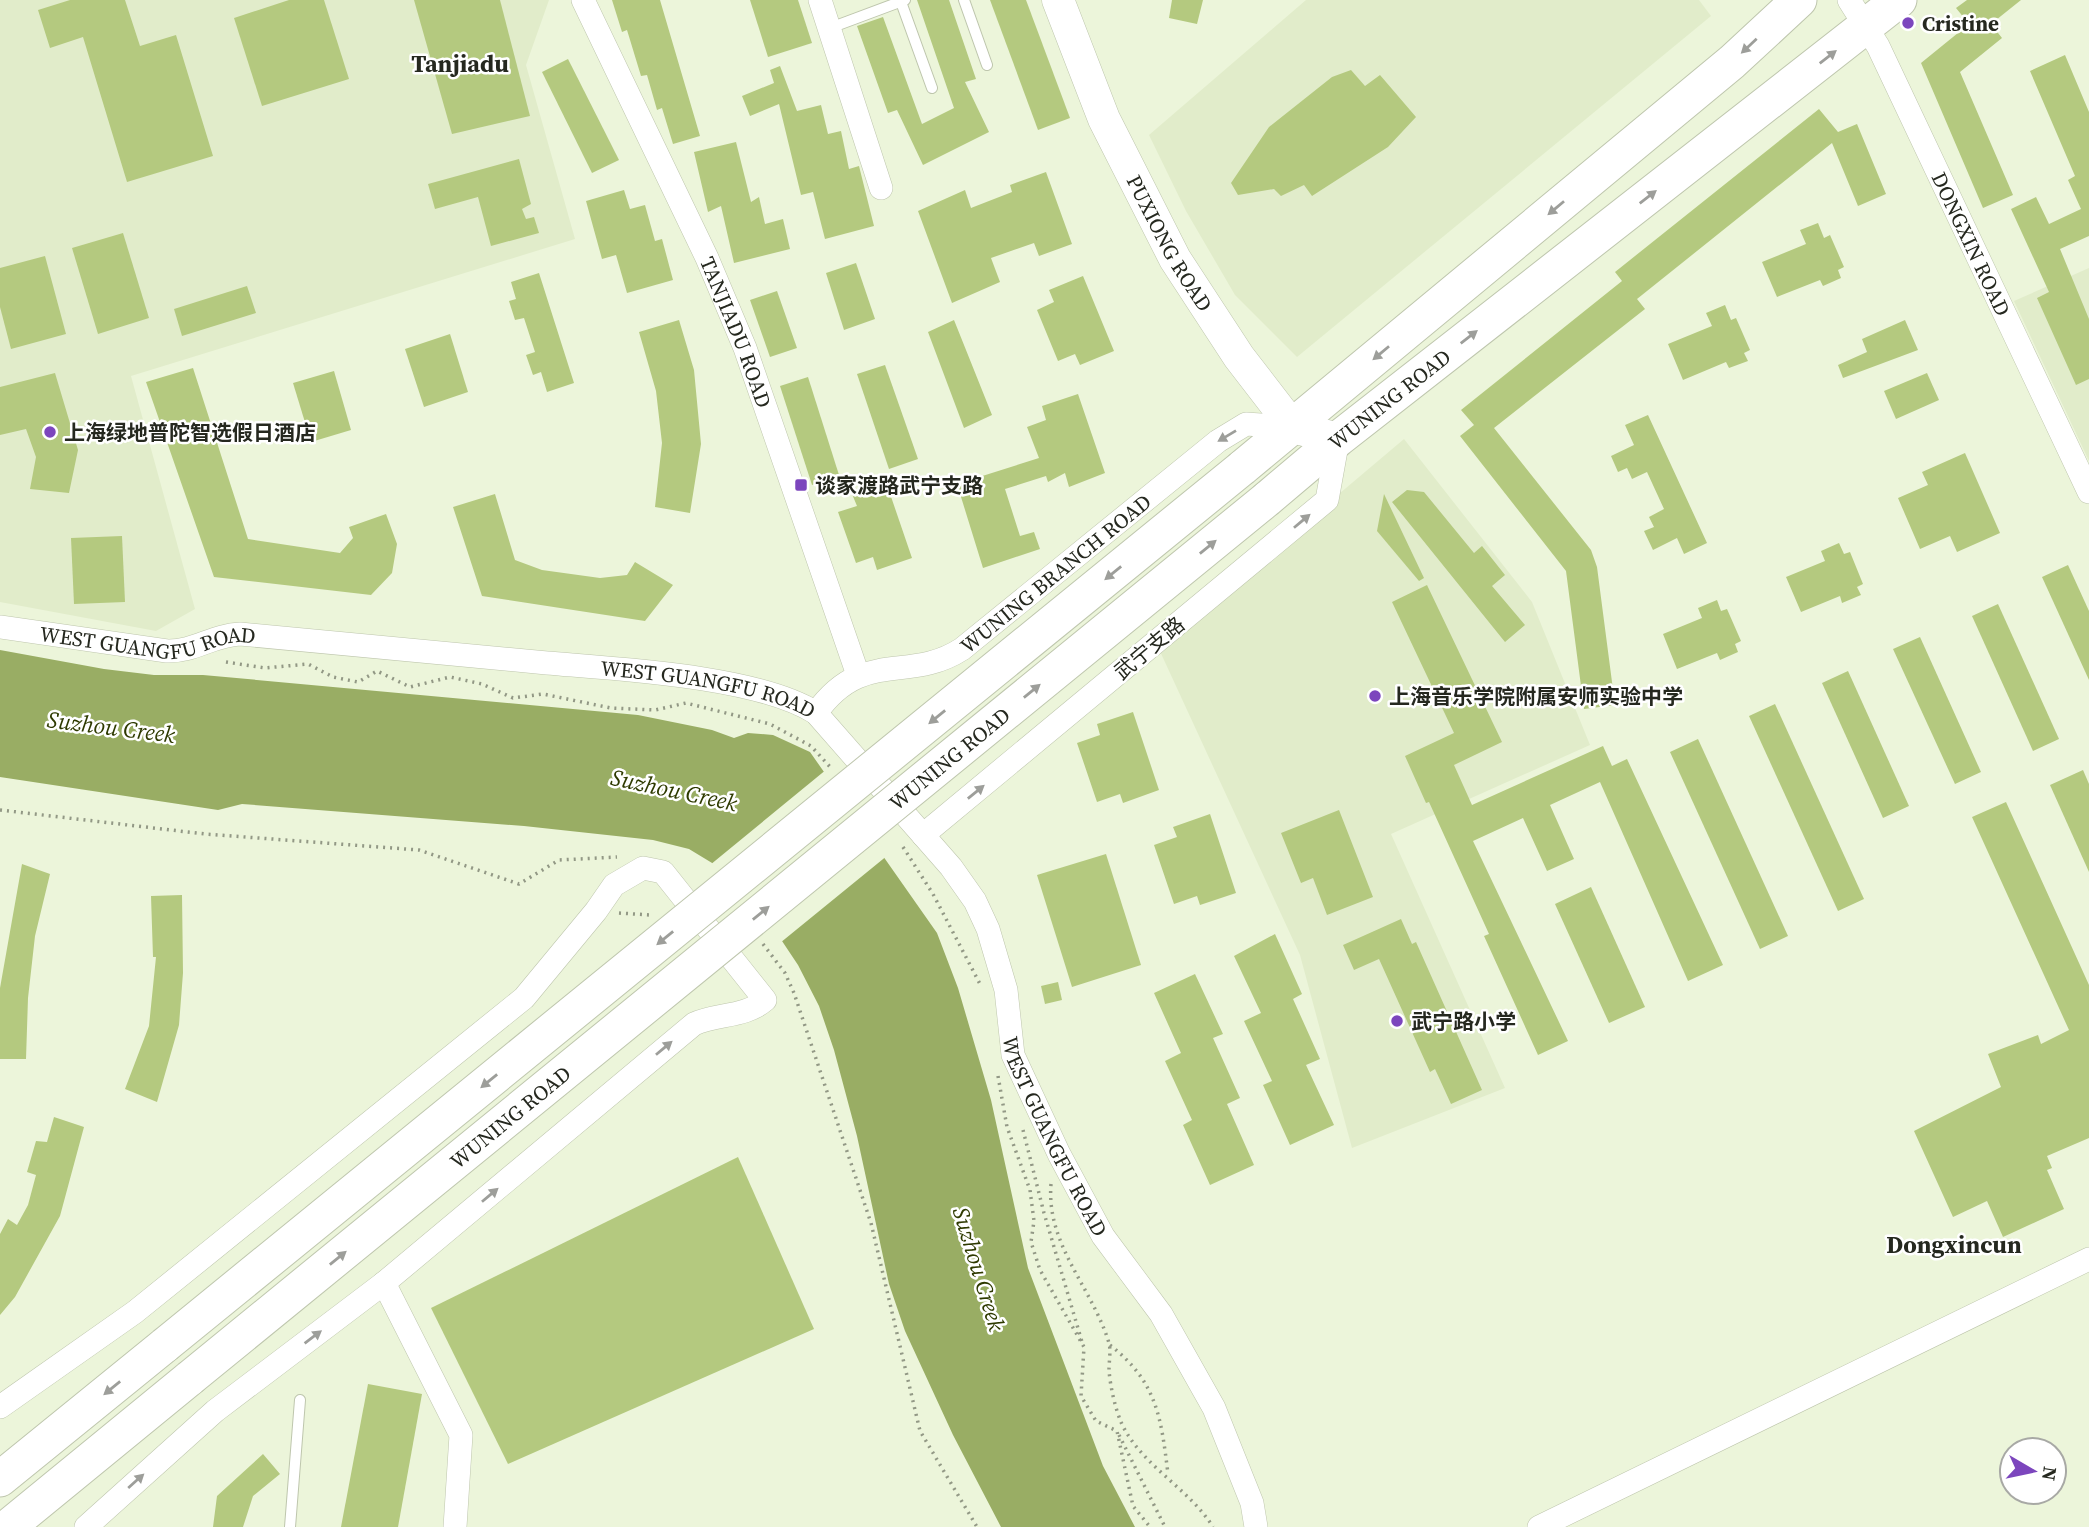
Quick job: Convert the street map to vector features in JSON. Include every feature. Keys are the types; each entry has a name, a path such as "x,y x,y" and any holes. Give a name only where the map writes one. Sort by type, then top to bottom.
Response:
{"main road":[{"name":"PUXIONG ROAD","path":"1058,0 1104,119 1175,259 1239,357 1293,427"},
{"name":"WUNING ROAD","path":"0,1479 1293,427 1732,62 1799,0"},
{"name":"WUNING ROAD","path":"8,1527 1268,499 1858,13 1899,0"},
{"path":"1293,427 1338,439"}],"street":[{"name":"TANJIADU ROAD","path":"583,0 733,317 766,402 858,676"},
{"path":"820,0 881,188"},
{"name":"DONGXIN ROAD","path":"1858,13 2089,492"},
{"name":"WUNING BRANCH ROAD","path":"816,713 840,685 858,676 953,655 1217,441 1246,425 1293,427"},
{"name":"武宁支路","path":"923,835 1327,500 1338,439"},
{"name":"WEST GUANGFU ROAD","path":"0,627 167,652 182,652 216,638 240,634 610,668 760,691 800,703 816,713 951,867 982,915 1006,990 1013,1055 1059,1154 1103,1237 1161,1314 1214,1408 1252,1503 1256,1527"},
{"path":"0,1407 135,1312 524,998 596,911 614,885 633,872 650,867 663,872 765,1000 749,1012 707,1018 694,1024 384,1283 215,1411 86,1527"},
{"path":"1539,1527 2089,1259"},
{"path":"384,1283 461,1435 455,1527"}],"lane":[{"path":"964,0 987,65"},
{"path":"830,28 887,3 903,1 932,88"},
{"path":"290,1527 300,1399"}],"path":[{"path":"226,662 265,668 308,664 333,677 358,682 377,671 410,687 450,677 482,684 513,698 543,694 611,708 655,710 686,703 770,724 811,746 838,776"},
{"path":"0,810 205,834 419,850 519,884 559,860 620,857"},
{"path":"903,846 933,894 983,992"},
{"path":"596,911 655,915"},
{"path":"755,934 785,973 794,993 867,1210 920,1431 977,1527"},
{"path":"997,1069 1007,1127 1030,1190 1034,1220 1031,1242 1040,1270 1084,1348"},
{"path":"1021,1121 1044,1213 1084,1348 1081,1396 1096,1421 1117,1431 1165,1527"},
{"path":"1059,1154 1051,1185 1049,1209 1057,1237 1110,1345 1133,1363 1158,1407 1168,1476"},
{"path":"1110,1345 1109,1373 1121,1423 1145,1455 1168,1476 1213,1527"},
{"path":"1117,1431 1133,1506 1150,1527"}],"shaded area":[{"path":"0,0 549,0 526,65 575,239 131,376 195,609 156,631 0,602"},
{"path":"1306,0 1699,0 1711,16 1297,357 1235,295 1186,211 1149,135"},
{"path":"2089,268 2089,461 2014,301"},
{"name":"上海音乐学院附属安师实验中学","path":"1404,439 1532,602 1590,745 1391,834 1505,1088 1352,1148 1300,955 1158,647"}],"water":[{"name":"Suzhou Creek","path":"0,650 154,675 203,675 638,715 712,730 734,738 748,733 773,735 810,752 937,933 958,988 991,1100 1028,1268 1103,1466 1135,1527 1001,1527 953,1435 905,1331 889,1284 857,1136 819,1006 798,965 760,908 722,869 689,849 653,840 524,826 242,804 218,810 0,777"}],"pier":[{"path":"827,769 888,855 780,943 737,887 710,865"}],"building":[{"path":"70,0 125,0 140,46 176,35 213,156 127,182 83,37 50,48 38,10"},
{"path":"289,0 324,0 349,79 262,106 234,18"},
{"path":"414,0 500,0 530,116 452,134"},
{"path":"612,0 660,0 700,136 673,144 662,108 657,110 647,75 641,76 627,30 622,32"},
{"path":"750,0 798,0 812,43 768,57"},
{"path":"917,0 949,0 976,79 965,82 989,132 923,165 897,110 888,113 857,26 883,17 922,124 954,108"},
{"path":"990,0 1026,0 1070,118 1038,130"},
{"path":"1172,0 1203,0 1197,24 1169,18"},
{"path":"1967,0 2021,0 1991,24 2002,38 1960,72 2013,195 1983,208 1921,63 1969,24 1956,8"},
{"path":"2065,55 2089,112 2089,236 2060,249 2089,319 2089,379 2076,385 2037,298 2049,292 2011,209 2036,197 2049,224 2081,209 2068,180 2075,176 2030,71"},
{"path":"568,59 619,160 592,173 542,72"},
{"path":"780,66 797,111 821,105 828,134 841,131 849,169 859,166 874,226 825,239 813,192 801,195 779,104 750,116 742,96 774,83 770,70"},
{"path":"1351,70 1365,86 1380,75 1416,117 1388,147 1312,196 1304,185 1281,196 1274,189 1238,195 1231,183 1269,127 1332,77"},
{"path":"1819,109 1838,132 1857,124 1886,194 1858,206 1832,143 1637,299 1645,309 1494,428 1591,550 1597,567 1615,705 1584,709 1566,571 1460,436 1474,425 1461,410 1622,281 1615,272"},
{"path":"736,142 751,202 759,197 765,224 783,219 790,249 734,263 721,206 708,212 694,152"},
{"path":"519,159 531,204 522,209 526,219 534,217 539,233 491,246 478,197 435,209 428,184"},
{"path":"1046,172 1072,244 1039,256 1034,243 991,258 1000,282 952,303 918,211 965,190 971,208 1012,192 1010,185"},
{"path":"624,190 630,209 645,205 655,241 662,239 673,280 627,293 616,255 602,259 586,201"},
{"path":"1818,223 1824,238 1830,235 1844,267 1838,270 1841,278 1823,286 1820,280 1777,297 1762,262 1806,244 1800,230"},
{"path":"123,233 149,318 98,334 72,248"},
{"path":"45,256 66,334 11,349 0,307 0,268"},
{"path":"856,263 875,319 844,330 826,273"},
{"path":"539,273 574,383 547,392 541,372 533,375 526,355 535,352 524,318 515,320 509,301 516,299 511,282"},
{"path":"1083,276 1114,351 1080,365 1075,354 1058,361 1037,310 1054,302 1049,290"},
{"path":"247,286 256,313 182,336 174,309"},
{"path":"777,291 797,348 770,357 750,300"},
{"path":"1725,305 1731,320 1736,318 1750,350 1744,353 1748,361 1729,368 1726,362 1683,380 1668,344 1712,326 1706,313"},
{"path":"679,320 694,370 701,444 690,513 655,507 662,443 656,391 639,332"},
{"path":"954,320 992,415 964,428 928,332"},
{"path":"1905,320 1918,350 1843,378 1838,365 1867,352 1862,339"},
{"path":"450,334 468,392 424,407 405,349"},
{"path":"885,365 918,459 889,469 857,374"},
{"path":"193,368 248,539 340,553 353,538 349,527 386,514 397,544 392,573 371,595 214,577 146,382"},
{"path":"334,371 351,430 311,442 293,383"},
{"name":"上海绿地普陀智选假日酒店","path":"55,373 78,450 69,493 30,489 36,457 26,429 0,435 0,387"},
{"path":"1927,373 1939,400 1896,419 1884,391"},
{"path":"808,377 839,475 812,485 780,386"},
{"path":"1078,394 1105,473 1069,487 1065,473 1048,482 1046,476 1005,489 1020,536 1034,532 1040,549 983,568 957,484 1039,458 1027,427 1046,420 1042,406"},
{"path":"1648,415 1707,543 1684,554 1677,538 1653,550 1644,531 1654,527 1649,517 1664,509 1647,472 1632,479 1627,468 1618,472 1611,456 1634,445 1625,425"},
{"path":"1965,453 2000,533 1957,552 1950,536 1920,549 1898,498 1928,485 1922,472"},
{"path":"886,482 912,558 877,570 873,557 856,563 838,512 857,506 852,494"},
{"path":"1407,490 1424,492 1474,553 1482,546 1505,575 1492,586 1525,625 1505,642 1392,502"},
{"path":"495,494 515,560 542,570 600,578 627,575 635,562 673,585 645,621 482,596 453,507"},
{"path":"1384,494 1424,578 1419,581 1377,531"},
{"path":"122,536 125,602 74,604 71,538"},
{"path":"1839,543 1844,554 1850,552 1863,584 1857,587 1861,595 1842,603 1840,596 1801,612 1786,577 1825,561 1821,551"},
{"path":"2068,565 2089,611 2089,680 2042,577"},
{"path":"1427,585 1502,742 1454,765 1472,805 1603,746 1612,766 1627,759 1723,965 1688,981 1600,782 1550,805 1574,859 1547,871 1523,818 1473,841 1568,1041 1538,1055 1484,936 1489,934 1405,756 1454,733 1392,602"},
{"path":"1717,600 1721,611 1727,609 1741,641 1735,644 1738,652 1720,660 1717,653 1677,669 1663,634 1702,618 1698,608"},
{"path":"1998,604 2059,739 2033,751 1972,616"},
{"path":"1920,637 1981,772 1955,784 1893,649"},
{"path":"1848,671 1909,806 1883,818 1822,683"},
{"path":"1775,704 1864,899 1838,911 1749,716"},
{"path":"1133,712 1159,790 1123,803 1120,794 1097,802 1077,743 1100,735 1097,724"},
{"path":"1698,739 1788,936 1760,949 1670,752"},
{"path":"2083,770 2089,784 2089,872 2050,785"},
{"path":"2006,802 2089,985 2089,1138 2047,1156 2052,1168 2047,1170 2064,1209 2003,1237 1987,1201 1953,1217 1914,1131 2001,1087 1988,1054 2038,1035 2041,1044 2069,1030 1972,817"},
{"path":"1339,810 1373,897 1327,915 1313,878 1301,883 1281,833"},
{"path":"1210,814 1236,893 1200,905 1197,896 1174,904 1154,845 1177,837 1173,827"},
{"path":"1106,854 1141,965 1072,987 1037,875"},
{"path":"22,864 50,874 35,936 28,998 26,1059 0,1059 0,988"},
{"path":"1591,887 1645,1007 1609,1023 1555,904"},
{"path":"182,895 183,973 179,1025 157,1102 125,1089 149,1026 156,957 153,957 151,896"},
{"path":"1401,919 1412,944 1416,942 1482,1090 1451,1104 1435,1069 1430,1072 1379,959 1354,970 1343,945"},
{"path":"1275,934 1302,994 1293,999 1320,1059 1306,1065 1334,1125 1290,1145 1263,1085 1272,1081 1244,1021 1261,1013 1234,956"},
{"path":"1195,974 1223,1034 1213,1038 1240,1098 1227,1104 1254,1165 1210,1185 1183,1125 1192,1120 1165,1061 1181,1053 1154,993"},
{"path":"1058,982 1062,1000 1045,1004 1041,986"},
{"path":"54,1117 84,1127 60,1216 15,1297 0,1315 0,1234 8,1219 17,1225 28,1205 36,1175 27,1172 36,1141 47,1142"},
{"path":"738,1157 814,1329 508,1464 431,1308"},
{"path":"368,1384 422,1394 398,1527 341,1527"},
{"path":"263,1454 280,1474 253,1496 243,1527 213,1527 217,1496"}],"place":[{"name":"Cristine","path":"1908,23"},
{"name":"上海绿地普陀智选假日酒店","path":"50,432"},
{"name":"谈家渡路武宁支路","path":"801,485"},
{"name":"上海音乐学院附属安师实验中学","path":"1375,696"},
{"name":"武宁路小学","path":"1397,1021"}],"district":[{"name":"Tanjiadu","path":"460,63"},
{"name":"Dongxincun","path":"1954,1244"}]}
